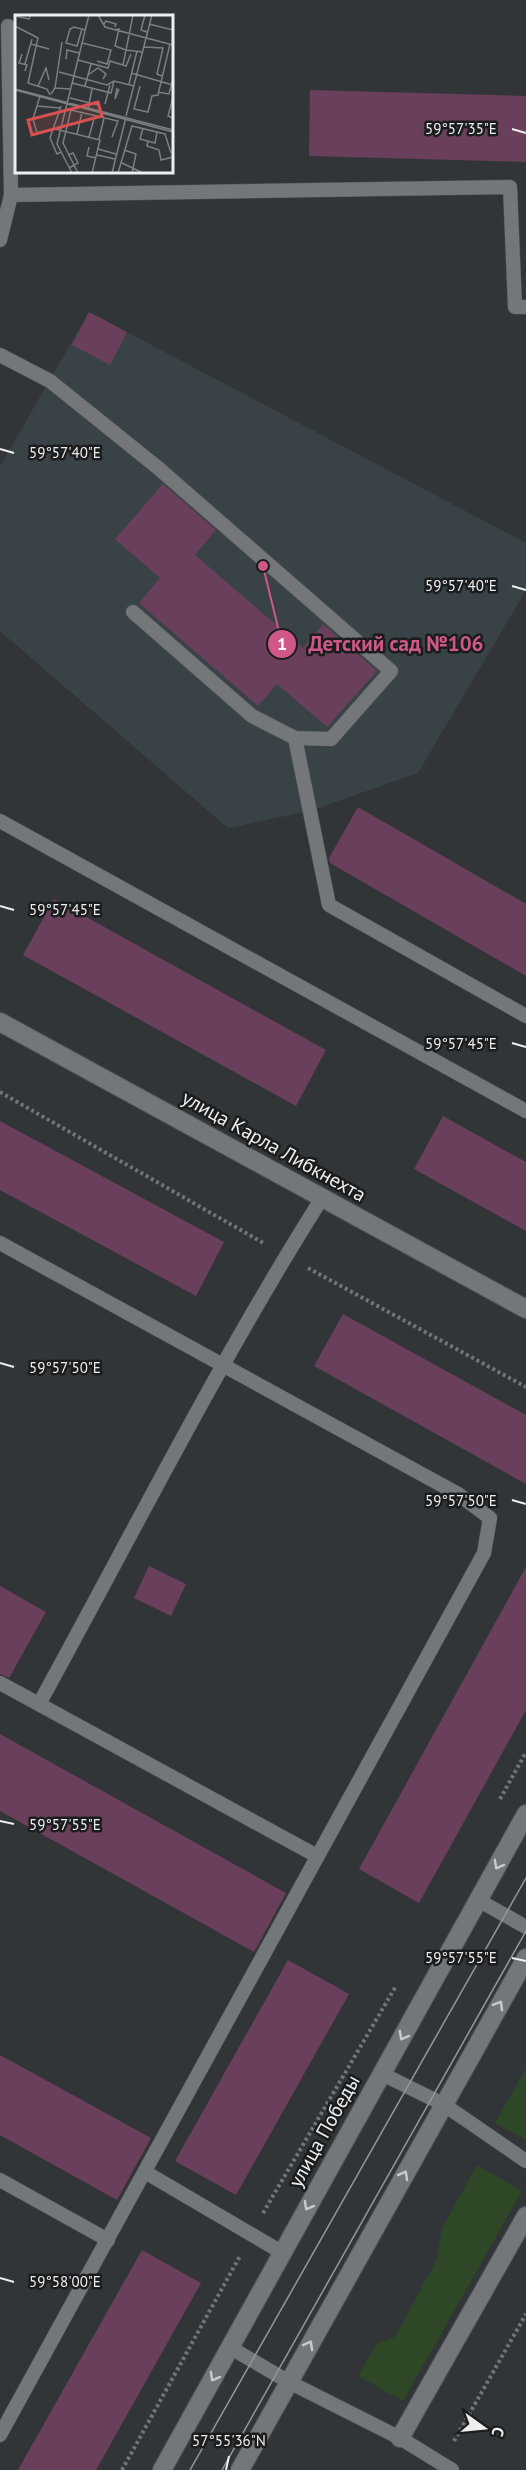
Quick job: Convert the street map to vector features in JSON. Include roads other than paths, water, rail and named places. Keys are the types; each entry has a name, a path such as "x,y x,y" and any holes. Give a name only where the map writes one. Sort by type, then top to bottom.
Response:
{"main road":[{"name":"улица Карла Либкнехта","path":"0,1022 526,1310"},
{"name":"улица Победы","path":"162,2470 526,1814"},
{"path":"240,2470 526,1958"},
{"path":"400,2438 526,2216"}],"lane":[{"path":"0,240 11,195 8,26"},
{"path":"11,195 510,187 515,307 526,308"},
{"path":"0,355 50,381 130,446 391,671 331,739 295,738 252,716 133,612"},
{"path":"295,738 329,904 526,1016"},
{"path":"1,824 526,1111"},
{"path":"39,1704 223,1366 285,1256 322,1198"},
{"path":"0,1243 458,1494 490,1518 484,1553 0,2435"},
{"path":"0,1683 317,1856"},
{"path":"478,1900 526,1927"},
{"path":"381,2074 443,2104 526,2160"},
{"path":"145,2172 283,2253"},
{"path":"0,2180 108,2240"},
{"path":"231,2348 289,2382 400,2438 447,2467"}],"tram line":[{"path":"190,2470 526,1878"},
{"path":"222,2470 526,1931"}],"place":[{"name":"Детский сад №106","path":"263,566"}]}
